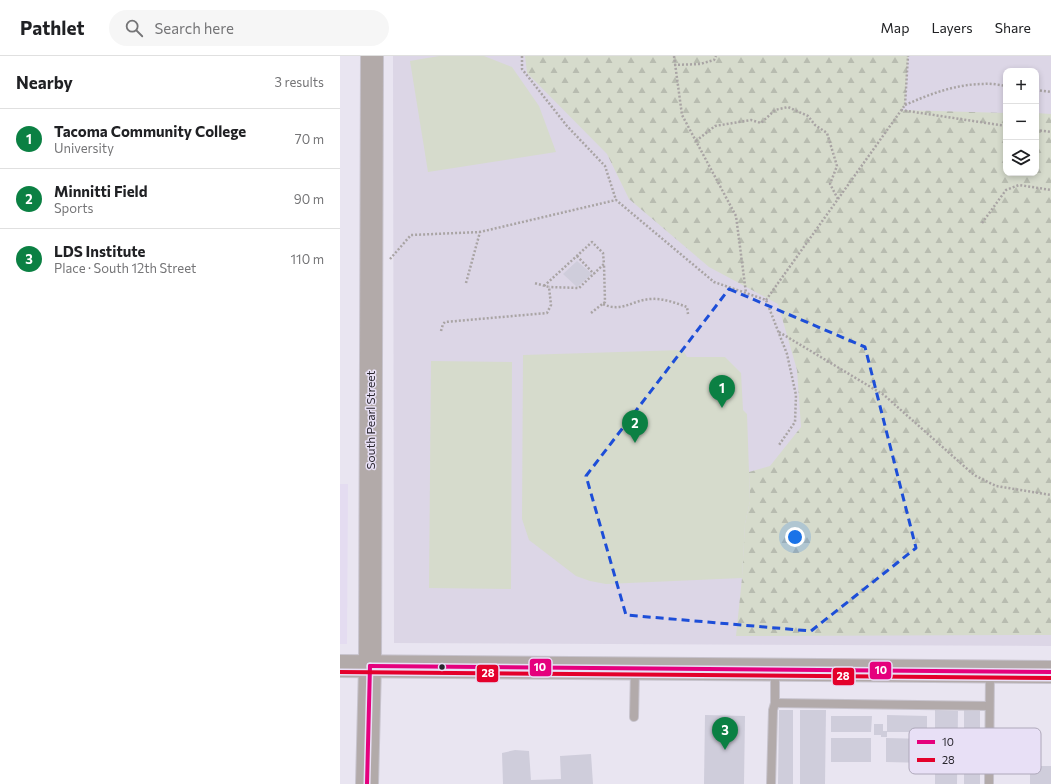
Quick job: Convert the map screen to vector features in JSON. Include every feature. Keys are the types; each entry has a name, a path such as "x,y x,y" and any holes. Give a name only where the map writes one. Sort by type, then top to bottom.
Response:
{"street":[{"name":"South Pearl Street","path":"367,784 370,666 372,56"},
{"path":"340,666 1051,672"}],"lane":[{"path":"634,718 635,668"},
{"path":"771,784 775,670"},
{"path":"989,728 990,672"},
{"path":"775,703 989,706"}],"path":[{"path":"522,56 522,69 567,126 605,166 616,200 714,282 766,300 787,354 796,395 795,422 779,445"},
{"path":"674,56 674,65 682,115 736,216 746,293"},
{"path":"674,65 700,64 714,60 716,56"},
{"path":"905,105 908,56"},
{"path":"766,300 905,105 933,92 960,86 985,84 1003,86"},
{"path":"1039,90 1051,92"},
{"path":"696,141 715,126 751,120 761,124 775,110 788,107 808,116 815,125 827,133 837,166 830,184 838,199"},
{"path":"901,110 1003,126"},
{"path":"1039,130 1051,132"},
{"path":"982,223 1006,190 1019,185 1051,190"},
{"path":"390,260 411,235 480,232 616,200"},
{"path":"466,283 480,232"},
{"path":"544,286 592,242 603,253 605,302 591,313"},
{"path":"577,256 594,274"},
{"path":"534,283 549,287 579,288 604,264"},
{"path":"441,331 445,322 547,314 551,305 549,287"},
{"path":"603,304 614,308 642,300 659,299 687,307 688,314"},
{"path":"779,332 884,395 974,475 996,486 1051,495"}],"highlighted area":[{"path":"729,289 865,347 916,548 811,631 626,615 586,476"}],"shaded area":[{"path":"393,56 1051,56 1051,646 394,643"},
{"path":"340,484 348,484 347,644 340,644"}],"green space":[{"path":"439,56 484,56 512,67 539,106 556,152 428,172 410,61"},
{"path":"525,56 908,56 905,105 901,110 1003,113 1003,176 1039,176 1039,113 1051,114 1051,635 736,636 742,578 745,524 750,501 749,472 770,466 801,427 797,370 778,304 709,267 629,199 607,154 527,73"},
{"path":"683,350 687,357 725,357 741,373 743,410 747,414 750,501 745,524 742,578 606,584 590,581 576,576 529,540 522,519 523,355"},
{"path":"431,361 512,362 511,589 429,588"}],"building":[{"path":"577,261 592,274 577,287 563,274"},
{"path":"779,710 793,710 793,784 778,784"},
{"path":"800,710 826,710 825,784 800,784"},
{"path":"935,710 958,711 958,728 935,728"},
{"path":"964,710 980,711 980,728 964,728"},
{"path":"705,715 745,716 744,784 704,784"},
{"path":"887,715 927,716 927,728 909,728 909,732 887,732 887,737 874,735 874,724 883,724 883,731 887,731"},
{"path":"831,716 872,716 871,732 831,732"},
{"path":"831,738 871,738 871,762 831,762"},
{"path":"886,738 909,739 909,763 886,762"},
{"path":"515,750 529,751 531,780 561,779 560,756 591,754 593,784 503,784 502,753"},
{"path":"1041,766 1051,766 1051,784 1030,784 1030,774 1041,774"},
{"path":"935,774 957,774 957,784 935,784"},
{"path":"964,774 980,774 980,784 964,784"}],"transit line":[{"name":"10","path":"370,666 1051,672"},
{"name":"10","path":"367,784 370,666"},
{"name":"28","path":"340,672 1051,678"}],"place":[{"name":"Tacoma Community College","path":"722,408"},
{"name":"Minnitti Field","path":"635,443"},
{"name":"LDS Institute","path":"725,750"}]}
